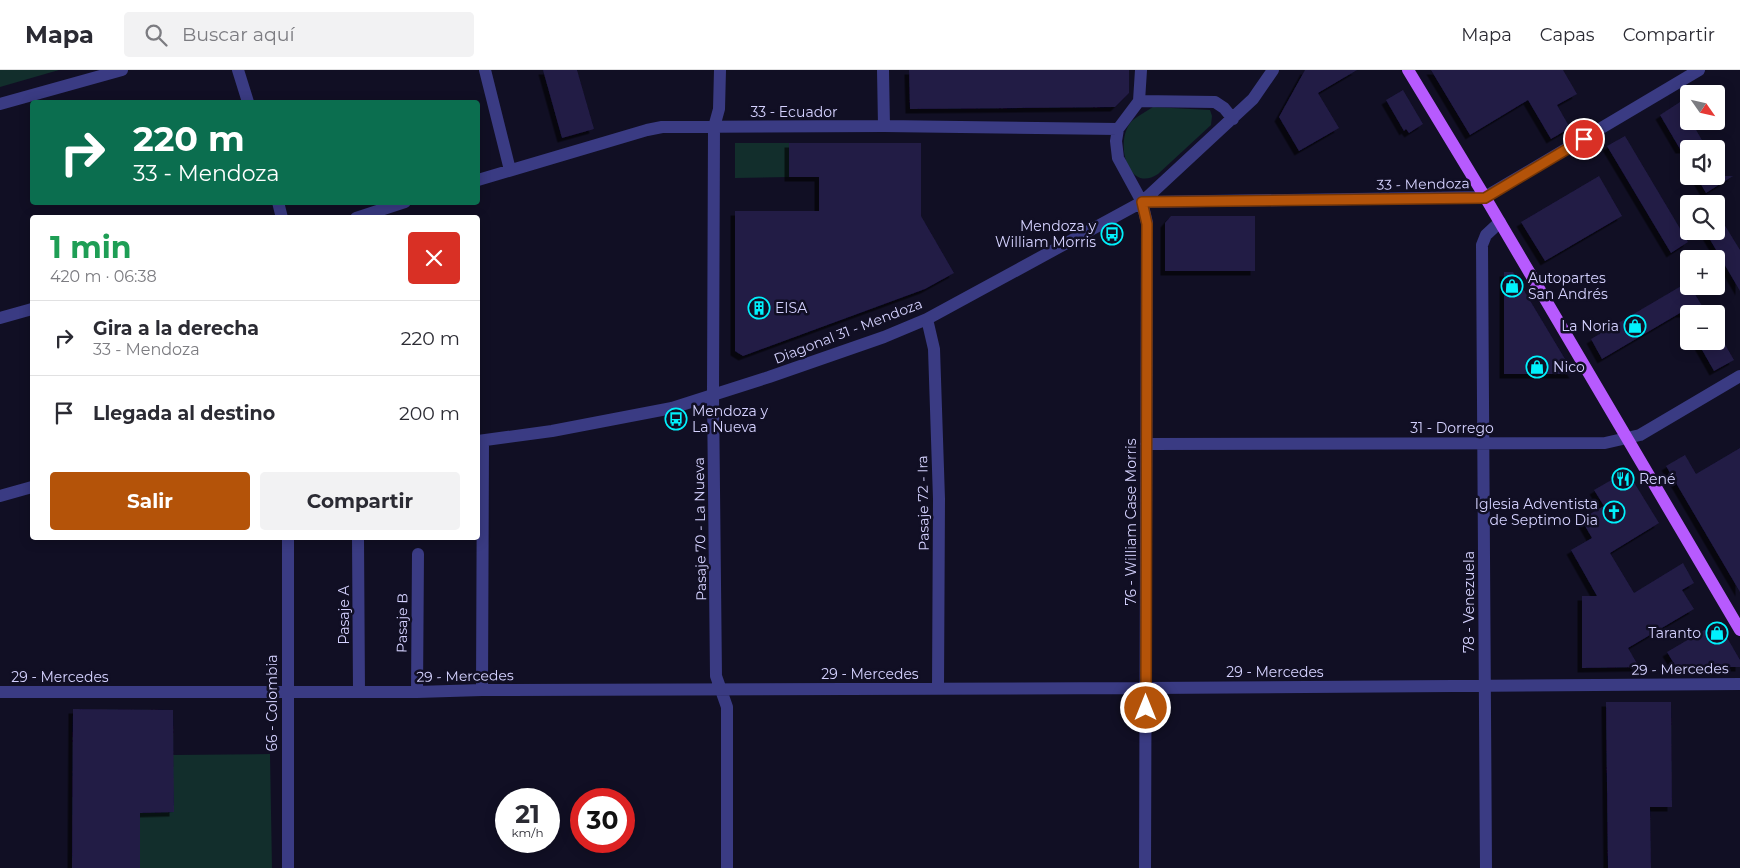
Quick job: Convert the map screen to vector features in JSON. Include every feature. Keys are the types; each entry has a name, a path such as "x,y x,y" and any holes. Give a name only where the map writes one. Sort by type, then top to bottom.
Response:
{"main road":[{"path":"1408,70 1500,222 1740,630"}],"street":[{"path":"0,104 122,70"},
{"path":"238,70 247,100"},
{"path":"485,70 510,170"},
{"name":"Pasaje 70 - La Nueva","path":"720,70 719,109 714,127 713,395 716,676 727,707 727,868"},
{"path":"883,70 884,126"},
{"path":"1118,129 1139,101 1141,70"},
{"name":"Diagonal 31 - Mendoza","path":"480,441 552,431 672,408 866,343 926,319 1142,202 1254,99 1273,70"},
{"name":"33 - Mendoza","path":"1142,202 1485,198 1699,70"},
{"path":"1139,101 1215,102 1233,118"},
{"name":"33 - Ecuador","path":"480,179 662,127 884,126 1118,129"},
{"name":"76 - William Case Morris","path":"1118,129 1116,141 1118,158 1142,202 1147,224 1145,868"},
{"path":"365,215 396,205"},
{"name":"78 - Venezuela","path":"1486,868 1482,245 1486,235 1500,222"},
{"path":"0,318 30,310"},
{"name":"Pasaje 72 - Ira","path":"926,319 934,349 939,499 938,688"},
{"name":"31 - Dorrego","path":"1146,444 1605,443 1640,435 1740,376"},
{"path":"480,441 482,690"},
{"path":"0,496 30,488"},
{"name":"66 - Colombia","path":"288,540 288,868"},
{"name":"Pasaje A","path":"358,540 359,692"},
{"name":"Pasaje B","path":"417,692 418,554"},
{"name":"29 - Mercedes","path":"0,692 417,692 482,690 1740,684"}],"green space":[{"path":"0,70 59,70 0,87"},
{"path":"1153,107 1210,110 1212,116 1211,125 1158,174 1147,178 1138,177 1131,171 1126,162 1124,139 1127,128 1133,120"},
{"path":"735,143 789,143 789,177 735,178"},
{"path":"270,754 272,868 140,868 140,813 173,812 173,755"}],"building":[{"path":"543,70 577,70 594,129 562,138"},
{"path":"909,70 1129,70 1129,93 1115,107 910,109"},
{"path":"1305,70 1357,70 1318,93 1339,128 1299,151 1279,117"},
{"path":"1431,70 1563,70 1577,94 1557,105 1570,128 1551,139 1528,100 1470,135"},
{"path":"1403,90 1423,124 1409,133 1406,129 1404,131 1386,100"},
{"path":"1680,102 1680,130 1696,130 1702,140 1680,140 1680,149 1660,115"},
{"path":"1625,136 1680,229 1680,240 1687,240 1688,242 1671,253 1607,146"},
{"path":"789,143 921,143 921,216 954,273 925,289 743,356 735,351 735,211 819,211 819,177 789,177"},
{"path":"1599,176 1622,216 1545,261 1521,222"},
{"path":"1725,176 1733,176 1725,181"},
{"path":"1701,185 1719,185 1706,193"},
{"path":"1171,216 1255,216 1255,271 1165,271 1165,223"},
{"path":"1725,226 1740,250 1740,291 1725,265 1725,250 1716,250 1710,240 1725,240"},
{"path":"1504,272 1513,272 1574,374 1504,374"},
{"name":"La Noria","path":"1680,287 1680,295 1695,295 1702,305 1680,305 1680,313 1602,359 1591,339"},
{"path":"1725,344 1734,360 1714,371 1702,350 1725,350"},
{"path":"1740,448 1740,592 1666,466 1685,455 1696,474"},
{"path":"1627,471 1659,523 1610,553 1634,593 1683,563 1694,583 1682,590 1694,609 1628,648 1639,667 1582,668 1582,596 1597,596 1571,550 1592,538 1581,519 1604,506 1594,490"},
{"path":"1718,622 1740,660 1740,667 1676,667 1667,652"},
{"path":"1606,702 1671,702 1672,807 1650,807 1651,868 1608,868"},
{"path":"73,709 173,710 174,812 140,813 140,868 72,868"}],"place":[{"name":"Mendoza y William Morris","path":"1112,234"},
{"name":"Autopartes San Andrés","path":"1512,286"},
{"name":"EISA","path":"759,308"},
{"name":"La Noria","path":"1635,326"},
{"name":"Nico","path":"1537,367"},
{"name":"Mendoza y La Nueva","path":"676,419"},
{"name":"René","path":"1623,479"},
{"name":"Iglesia Adventista de Septimo Dia","path":"1614,512"},
{"name":"Taranto","path":"1717,633"}],"route":[{"path":"1146,708 1147,224 1142,202 1485,198 1584,139"}]}
